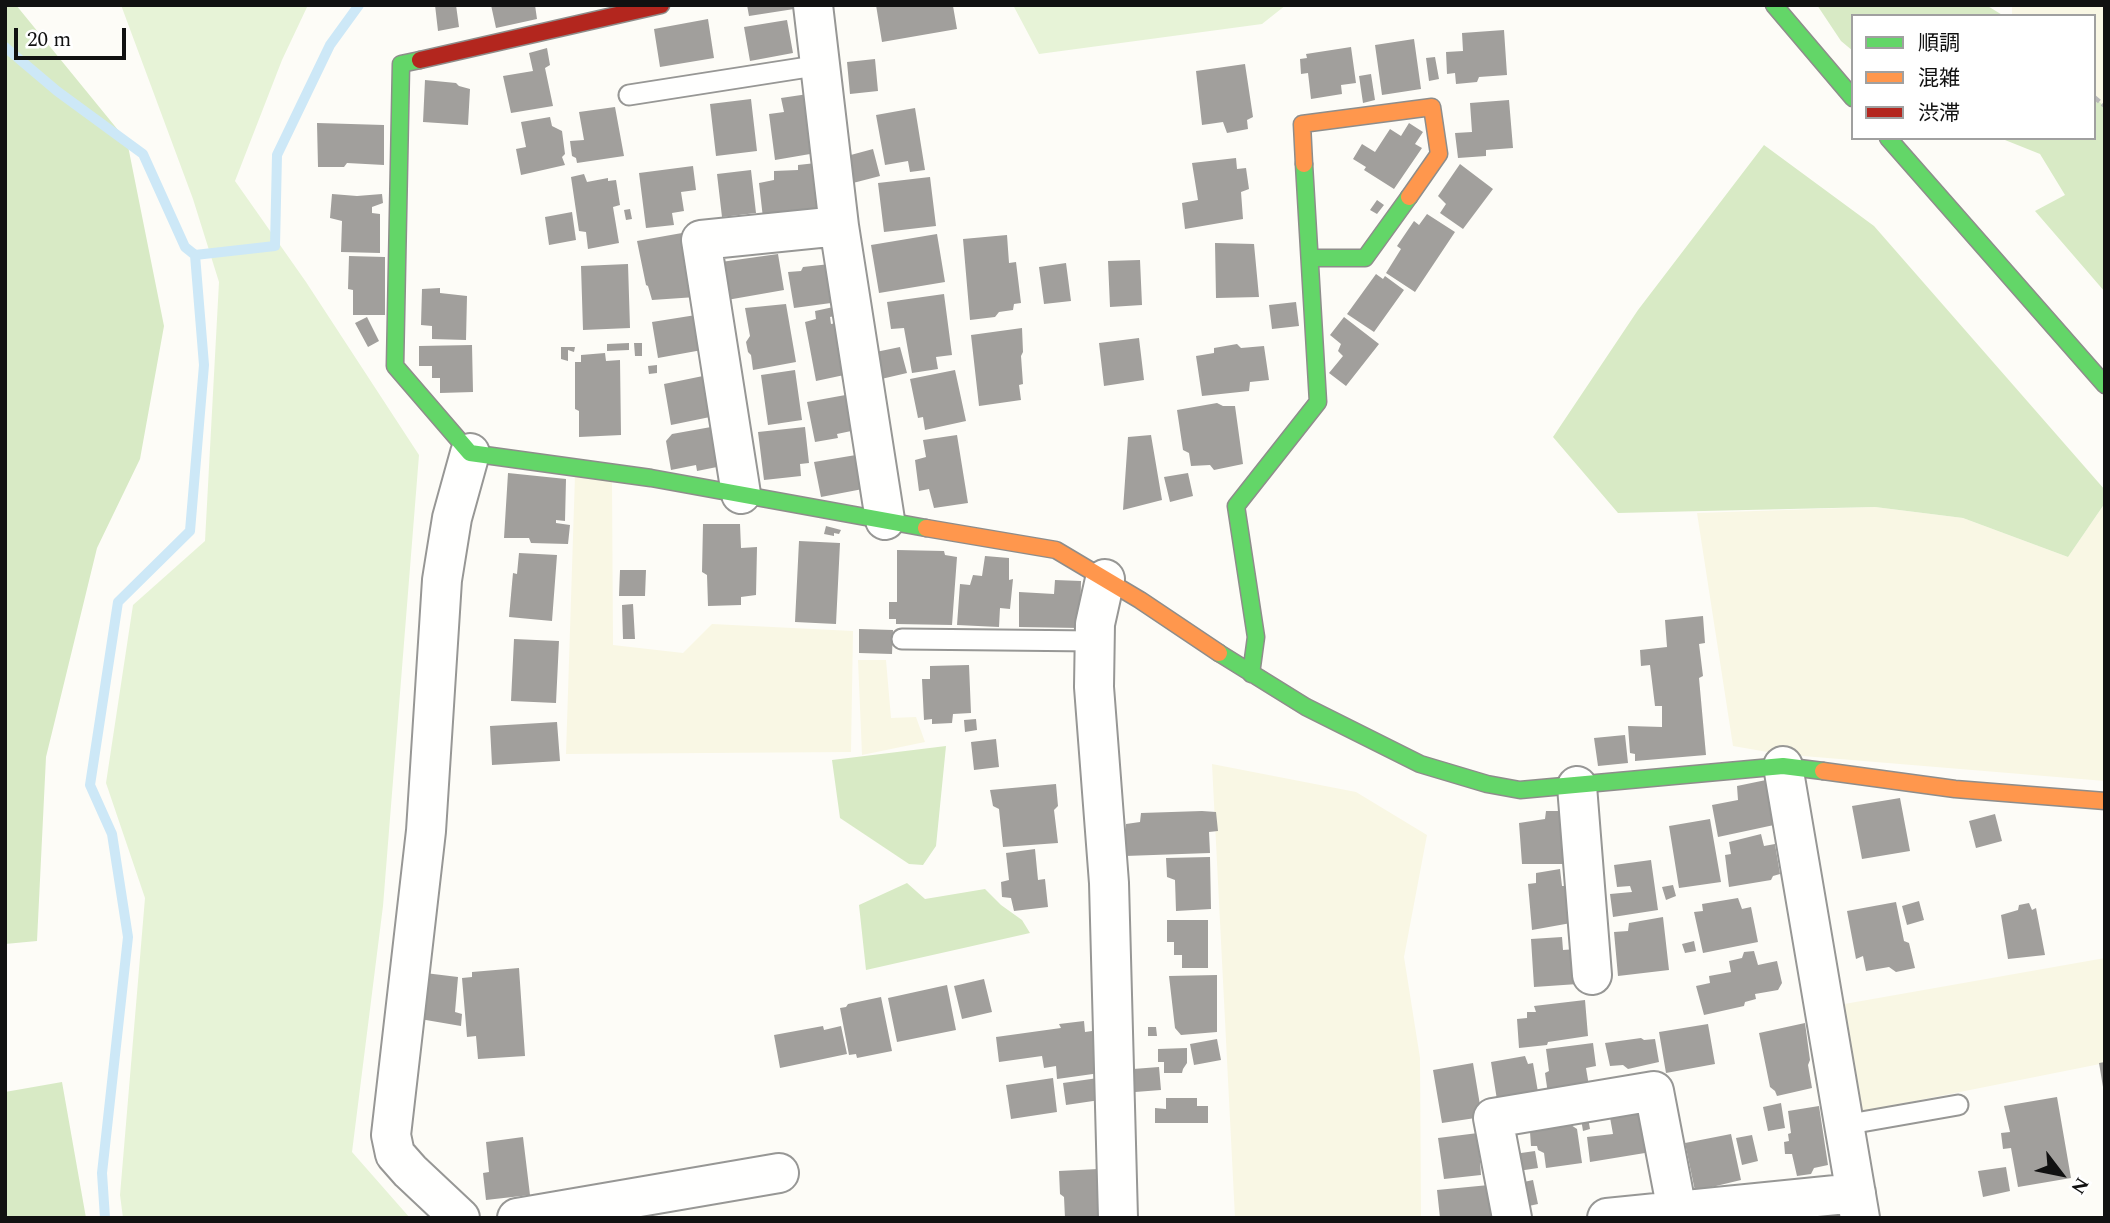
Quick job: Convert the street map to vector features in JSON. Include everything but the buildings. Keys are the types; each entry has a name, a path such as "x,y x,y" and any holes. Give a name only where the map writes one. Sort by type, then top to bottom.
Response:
{"street":[{"path":"661,5 401,64 395,366 470,453 651,478 1056,550 1140,600 1306,707 1420,764 1487,785 1520,790 1783,766 1955,789 2105,801"},
{"path":"813,5 839,226 885,520"},
{"path":"1774,5 1851,95"},
{"path":"1251,674 1256,638 1236,506 1318,402 1302,124 1432,107 1439,154 1365,258 1310,258"},
{"path":"1890,140 2105,385"},
{"path":"741,494 701,240 839,226"},
{"path":"460,1218 395,1154 391,1135 426,831 442,580 452,518 470,453"},
{"path":"1105,579 1095,624 1094,687 1109,883 1118,1218"},
{"path":"1607,1218 1677,1211 1858,1205 1783,766"},
{"path":"1577,786 1592,975"},
{"path":"1511,1218 1493,1118 1654,1091 1677,1211"},
{"path":"517,1218 779,1173"}],"lane":[{"path":"629,95 821,65"},
{"path":"902,639 1095,641"},
{"path":"1844,1125 1958,1105"}],"shaded area":[{"path":"2012,5 2105,5 2105,107 2096,99 2096,14 2012,14"},
{"path":"575,475 612,482 613,645 683,653 712,624 853,631 851,752 566,754"},
{"path":"2105,503 2105,781 1779,754 1733,746 1697,513 1875,507 1963,518 2068,557"},
{"path":"858,660 886,660 891,718 916,717 925,742 862,755"},
{"path":"1212,764 1356,792 1427,835 1404,957 1420,1058 1421,1218 1235,1218"},
{"path":"2105,958 2105,1063 1860,1112 1833,1006"}],"green space":[{"path":"5,5 16,5 127,141 164,326 140,459 97,548 46,757 37,941 5,944"},
{"path":"121,5 308,5 282,60 235,181 306,282 419,455 383,906 352,1152 410,1218 123,1218 120,1195 145,898 106,783 133,605 205,541 219,282 193,199"},
{"path":"1013,5 1286,5 1262,24 1039,54"},
{"path":"1817,5 1986,5 2001,14 1851,14 1851,49 1841,41"},
{"path":"2096,99 2105,107 2105,292 2035,211 2065,195 2040,154 2005,140 2096,140"},
{"path":"1764,145 1874,226 2105,490 2105,503 2068,557 1963,518 1875,507 1618,513 1553,437 1638,310"},
{"path":"946,746 936,846 923,865 909,864 840,818 832,760"},
{"path":"907,883 925,899 985,889 1022,920 1030,933 866,970 859,905"},
{"path":"62,1082 86,1218 5,1218 5,1092"}],"waterway":[{"path":"5,47 57,91 143,154 185,247 195,255 275,246 277,155 330,45 359,5"},
{"path":"105,1218 102,1173 128,937 112,834 90,785 118,602 190,531 204,365 195,255"}],"traffic: fast":[{"path":"1774,5 1851,96"},
{"path":"420,60 401,64 395,366 470,453 651,478 926,528"},
{"path":"1890,140 2105,385"},
{"path":"1251,674 1256,637 1236,506 1318,402 1304,164"},
{"path":"1310,258 1365,258 1409,197"},
{"path":"1219,653 1306,707 1420,764 1487,784 1520,790 1783,766 1823,771"}],"traffic: slow":[{"path":"1304,164 1302,124 1432,107 1439,154 1409,197"},
{"path":"926,528 1056,550 1140,600 1219,653"},
{"path":"1823,771 1955,789 2105,801"}],"traffic: jam":[{"path":"420,60 661,5"}]}
